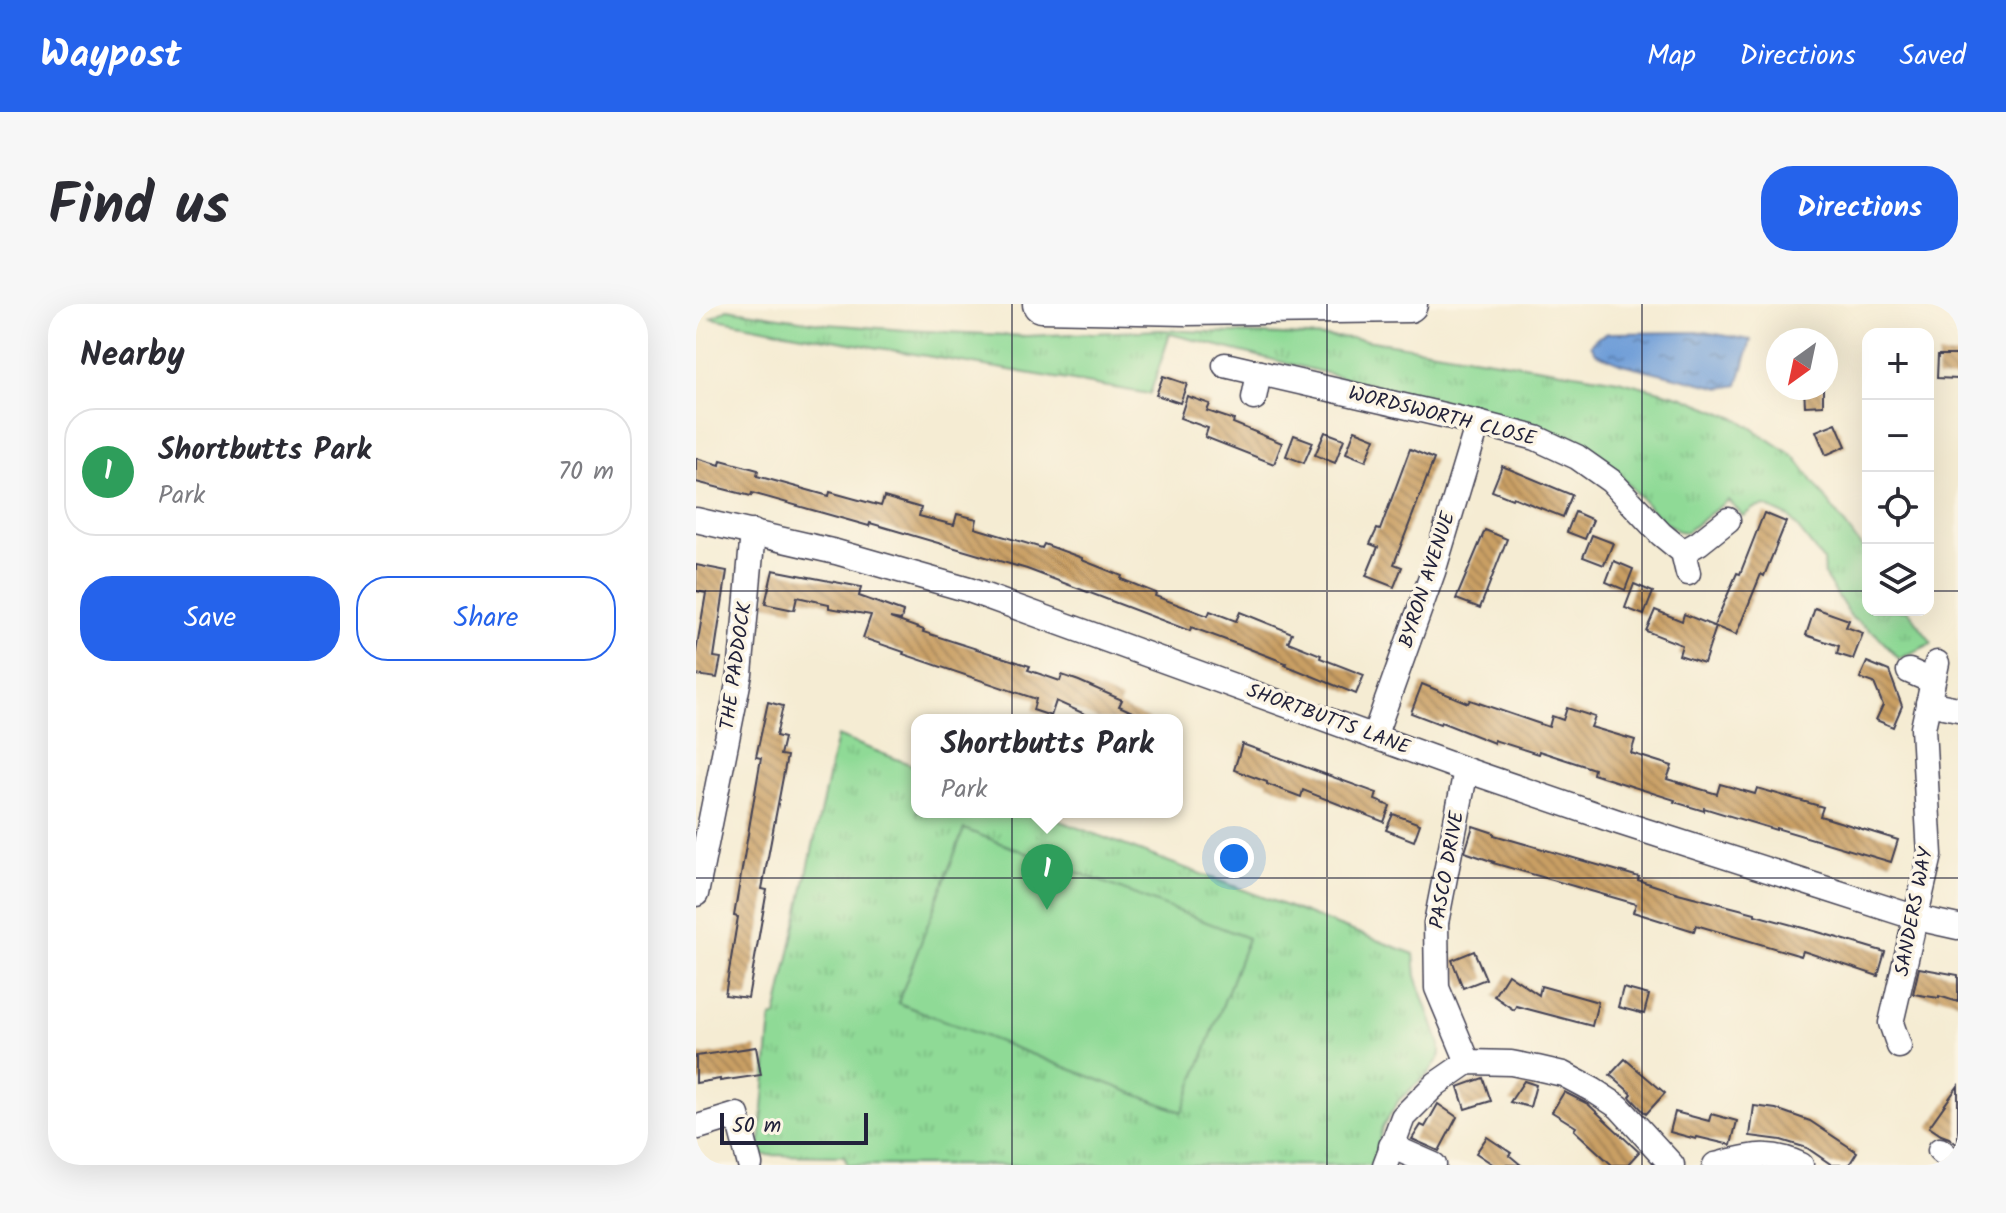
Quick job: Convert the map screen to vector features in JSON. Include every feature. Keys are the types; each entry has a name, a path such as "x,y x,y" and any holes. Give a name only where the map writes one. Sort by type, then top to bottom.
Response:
{"highway":[{"path":"1041,304 1186,307 1409,304"}],"street":[{"name":"WORDSWORTH CLOSE","path":"1225,365 1536,438 1577,457 1611,481 1686,562 1699,543 1728,520"},
{"path":"1254,398 1259,373"},
{"name":"BYRON AVENUE","path":"1374,737 1433,572 1478,423"},
{"name":"SHORTBUTTS LANE","path":"696,520 836,552 969,590 1618,822 1917,918 1958,927"},
{"name":"THE PADDOCK","path":"696,894 740,674 753,532"},
{"path":"1909,671 1932,682 1958,709"},
{"name":"SANDERS WAY","path":"1899,1046 1891,1023 1930,855 1923,728 1932,682"},
{"name":"PASCO DRIVE","path":"1466,770 1436,923 1437,988 1468,1062"},
{"path":"1434,1165 1388,1155 1403,1117 1436,1084 1468,1062 1511,1063 1563,1074 1619,1107 1672,1165"},
{"path":"698,1127 747,1113 750,1165"},
{"path":"1715,1165 1766,1154 1801,1165"}],"green space":[{"path":"727,309 827,324 1026,336 1161,330 1353,338 1618,380 1683,397 1740,420 1795,457 1862,548 1862,616 1912,616 1932,643 1899,659 1876,634 1852,618 1824,575 1823,560 1789,517 1765,506 1754,508 1743,516 1728,500 1686,532 1678,531 1659,518 1612,467 1546,428 1170,334 1150,394 712,318"},
{"path":"837,736 911,765 911,818 1052,818 1414,954 1416,976 1440,1045 1440,1057 1429,1073 1399,1100 1382,1128 1374,1165 848,1165 844,1156 759,1155 771,1018 776,1016"},
{"path":"964,829 1248,938 1182,1112 898,1003"}],"water":[{"path":"1704,332 1751,340 1738,385 1721,388 1622,364 1596,353 1591,345 1596,338 1608,333"}],"building":[{"path":"1938,355 1958,355 1958,379 1937,378"},
{"path":"1163,376 1187,384 1180,403 1156,395"},
{"path":"1187,396 1210,404 1207,411 1282,443 1274,464 1205,437 1208,428 1180,418"},
{"path":"1805,400 1823,400 1823,405 1805,406"},
{"path":"1836,423 1846,446 1826,455 1816,431"},
{"path":"1355,430 1375,438 1366,461 1346,453"},
{"path":"1325,432 1344,439 1335,463 1315,455"},
{"path":"1294,435 1313,442 1304,463 1286,456"},
{"path":"1410,449 1434,459 1394,564 1402,567 1394,587 1366,576 1378,547 1370,544 1377,529 1380,530"},
{"path":"696,458 720,465 721,460 758,470 757,476 829,496 830,492 881,506 884,497 921,508 919,516 954,525 957,514 977,519 975,528 1042,548 1044,544 1082,558 1156,593 1155,596 1208,616 1210,611 1236,621 1240,612 1292,633 1288,642 1364,675 1356,694 1242,646 1191,627 1190,631 1027,569 870,523 869,526 752,493 751,496 696,482"},
{"path":"1502,466 1572,495 1563,517 1492,491"},
{"path":"1575,512 1593,520 1585,539 1567,532"},
{"path":"1764,513 1786,522 1736,635 1714,626 1737,573 1740,574"},
{"path":"1485,530 1507,539 1480,608 1456,599"},
{"path":"1592,535 1613,543 1604,565 1583,557"},
{"path":"1614,561 1633,569 1625,590 1606,582"},
{"path":"696,565 727,571 714,657 721,658 717,678 696,675 696,652 706,593 696,591"},
{"path":"773,570 861,587 859,596 903,612 901,620 890,618 923,632 1030,666 1028,670 1060,681 1062,675 1079,681 1122,700 1119,706 1137,714 1085,714 1056,701 1052,714 1045,714 1033,710 1036,699 863,638 871,615 829,608 829,604 797,597 794,610 765,604"},
{"path":"1634,584 1653,592 1644,615 1625,608"},
{"path":"1815,608 1849,620 1846,627 1863,633 1853,659 1837,654 1839,646 1806,635"},
{"path":"1655,610 1682,621 1684,614 1716,627 1704,663 1679,655 1682,645 1646,631"},
{"path":"1867,662 1889,671 1902,706 1893,727 1876,720 1883,705 1874,683 1860,678"},
{"path":"1422,684 1468,703 1470,700 1549,727 1552,716 1563,720 1567,708 1595,717 1591,727 1635,740 1631,753 1672,766 1667,779 1717,794 1720,784 1755,794 1757,788 1823,807 1820,816 1898,840 1891,862 1674,802 1593,774 1594,769 1539,751 1538,754 1494,740 1494,743 1411,713"},
{"path":"768,702 783,706 776,736 784,738 780,755 787,756 762,889 767,890 748,998 725,995 738,917 734,916 761,758 756,757"},
{"path":"1242,744 1377,793 1375,800 1390,806 1384,822 1303,790 1301,797 1234,770"},
{"path":"1393,814 1420,824 1414,841 1386,830"},
{"path":"1473,826 1494,835 1639,877 1638,880 1678,893 1885,952 1878,976 1803,951 1801,956 1696,925 1694,931 1633,912 1636,904 1493,863 1465,852"},
{"path":"1474,951 1486,979 1463,988 1452,960"},
{"path":"1919,968 1958,975 1958,1002 1939,996 1913,994"},
{"path":"1508,974 1539,995 1541,986 1598,1002 1592,1026 1516,1006 1514,1010 1494,996"},
{"path":"1623,988 1649,995 1644,1014 1618,1007"},
{"path":"756,1047 761,1075 696,1083 696,1056"},
{"path":"1625,1059 1665,1093 1646,1114 1630,1097 1632,1094 1610,1075"},
{"path":"1483,1078 1491,1101 1465,1109 1458,1087"},
{"path":"1524,1081 1536,1085 1530,1107 1510,1102"},
{"path":"1958,1086 1958,1145 1929,1127"},
{"path":"1564,1092 1588,1104 1639,1152 1627,1165 1612,1165 1574,1130 1576,1127 1552,1112"},
{"path":"1438,1104 1457,1117 1439,1151 1412,1139 1421,1125 1425,1127"},
{"path":"1754,1106 1776,1109 1810,1121 1857,1152 1849,1165 1832,1165 1807,1148 1781,1140 1750,1136"},
{"path":"1675,1112 1709,1121 1711,1114 1737,1121 1731,1145 1670,1132"},
{"path":"1487,1137 1511,1153 1509,1155 1521,1165 1494,1165 1476,1153"}],"place":[{"name":"Shortbutts Park","path":"1047,910"}]}
